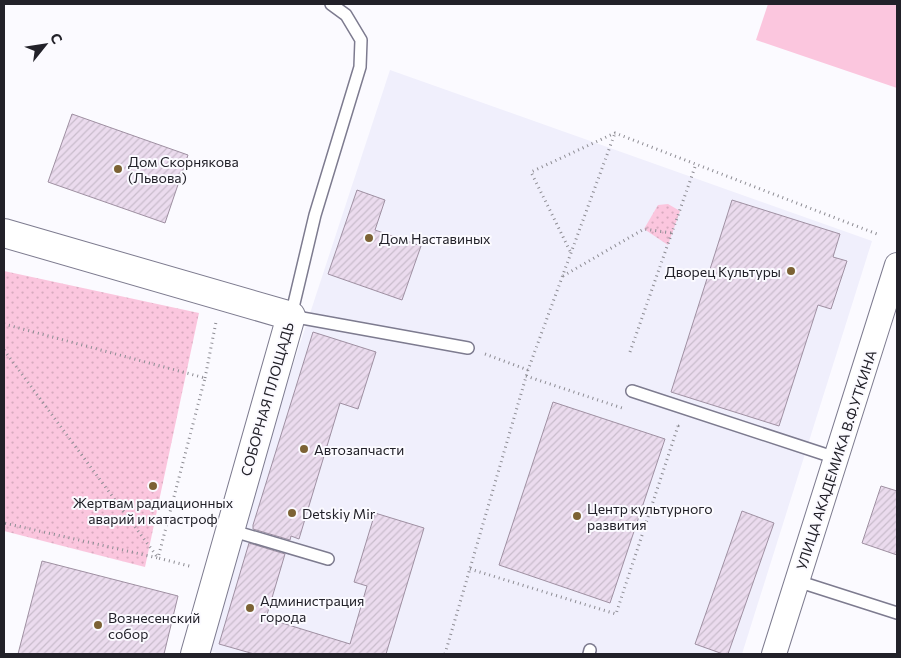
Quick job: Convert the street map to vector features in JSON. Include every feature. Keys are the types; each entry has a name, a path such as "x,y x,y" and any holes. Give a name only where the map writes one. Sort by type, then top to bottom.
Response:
{"street":[{"name":"СОБОРНАЯ ПЛОЩАДЬ","path":"4,233 291,316 195,654"},
{"name":"УЛИЦА АКАДЕМИКА В.Ф.УТКИНА","path":"774,654 897,265"}],"lane":[{"path":"331,4 346,16 361,40 360,67 315,215 291,316 468,348"},
{"path":"632,391 836,458"},
{"path":"230,530 328,559"},
{"path":"798,581 897,613"}],"path":[{"path":"445,654 526,376 615,133"},
{"path":"571,252 531,172 615,133 877,234"},
{"path":"630,352 696,164"},
{"path":"562,276 644,229 672,232"},
{"path":"158,558 205,378 222,296"},
{"path":"4,324 205,378"},
{"path":"468,348 528,370"},
{"path":"4,350 158,558"},
{"path":"526,376 629,410"},
{"path":"470,569 616,614 678,426 672,424"},
{"path":"4,523 218,573"}],"shaded area":[{"path":"768,4 897,4 897,88 756,40"},
{"path":"390,70 872,241 742,654 220,654 200,648"},
{"path":"668,204 680,211 668,245 644,229 658,205"},
{"path":"4,271 199,313 145,567 4,531"}],"building":[{"name":"Дом Скорнякова (Львова)","path":"72,114 188,155 165,223 48,182"},
{"name":"Дом Наставиных","path":"357,190 385,200 375,230 421,246 402,300 328,274"},
{"path":"732,200 840,234 833,257 847,261 831,309 818,305 779,426 671,392"},
{"path":"313,332 376,352 358,409 340,403 299,539 291,536 290,540 253,529 253,525"},
{"name":"Центр культурного развития","path":"553,402 665,439 610,603 499,565"},
{"path":"881,486 897,491 897,555 862,543"},
{"path":"742,511 774,523 728,654 723,654 695,644"},
{"name":"Администрация города","path":"375,513 424,528 386,654 254,654 219,644 249,543 285,554 266,618 350,644 367,586 354,582"},
{"name":"Вознесенский собор","path":"42,561 178,596 164,654 18,654"}],"place":[{"name":"Дом Скорнякова (Львова)","path":"118,169"},
{"name":"Дом Наставиных","path":"369,238"},
{"name":"Дворец Культуры","path":"791,271"},
{"name":"Автозапчасти","path":"304,449"},
{"name":"Жертвам радиационных аварий и катастроф","path":"153,486"},
{"name":"Detskiy Mir","path":"292,513"},
{"name":"Центр культурного развития","path":"577,516"},
{"name":"Администрация города","path":"250,608"},
{"name":"Вознесенский собор","path":"98,625"}]}
